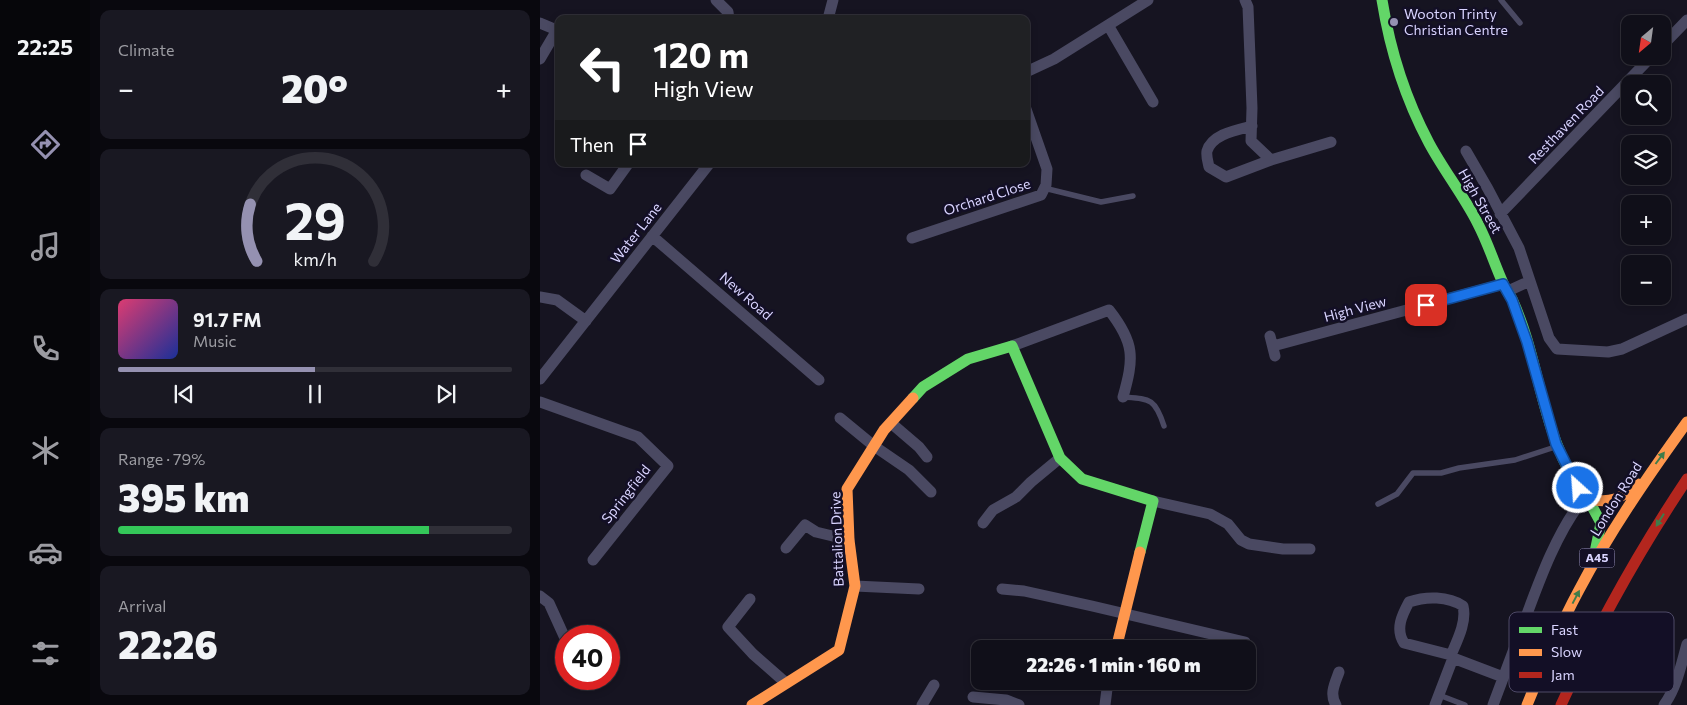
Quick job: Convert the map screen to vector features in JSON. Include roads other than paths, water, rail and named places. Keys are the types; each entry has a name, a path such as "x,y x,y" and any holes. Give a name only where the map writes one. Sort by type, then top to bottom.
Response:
{"main road":[{"name":"High Street","path":"1382,0 1388,31 1403,86 1438,160 1478,222 1527,342 1557,446 1578,488 1601,523 1591,568"},
{"name":"Battalion Drive","path":"752,705 838,650 855,586 849,540 847,489 874,446 891,423 923,387 968,358 1012,346"},
{"path":"1012,346 1060,458 1082,480 1153,501 1118,640"},
{"name":"London Road","path":"1567,612 1591,568 1648,476 1687,422"},
{"path":"1586,498 1600,502 1612,502 1624,496 1648,476"},
{"name":"A45","path":"1606,612 1687,479"},
{"name":"London Road","path":"1527,705 1533,692"},
{"name":"A45","path":"1561,705 1567,692"}],"street":[{"path":"716,0 728,12 728,15"},
{"path":"829,15 833,0"},
{"path":"1030,70 1054,59 1148,0"},
{"path":"1245,0 1248,7 1251,141 1271,160"},
{"path":"1671,37 1687,20"},
{"path":"540,23 555,30"},
{"path":"1108,25 1153,102"},
{"path":"540,58 555,36"},
{"name":"Resthaven Road","path":"1500,214 1643,65"},
{"name":"Orchard Close","path":"912,238 1041,195 1048,169 1030,120"},
{"path":"1252,126 1228,132 1211,143 1206,153 1209,167 1226,177 1271,160 1331,142"},
{"path":"1466,151 1519,248 1549,338 1557,349 1614,351 1687,319"},
{"path":"586,175 610,189 626,167"},
{"name":"Water Lane","path":"540,379 707,167"},
{"name":"New Road","path":"652,236 819,380"},
{"name":"High View","path":"1273,346 1530,281"},
{"path":"540,297 557,300 586,321"},
{"name":"Battalion Drive","path":"1012,346 1109,310 1121,325 1128,341 1131,356 1130,372 1123,397"},
{"name":"Springfield","path":"540,402 638,437 668,466 593,560"},
{"path":"840,418 874,446 909,470 931,492"},
{"path":"891,423 928,457"},
{"path":"983,523 993,510 1016,497 1060,458"},
{"path":"1529,612 1551,556 1573,510 1586,498"},
{"path":"1153,501 1210,514 1228,524 1241,540 1249,544 1283,549 1310,549"},
{"path":"786,548 805,525 816,532 849,540"},
{"path":"855,586 919,589"},
{"path":"1002,589 1024,591 1237,640"},
{"path":"540,596 549,603 559,625"},
{"path":"1437,700 1452,657 1465,612 1463,606 1445,598 1420,598 1409,602 1403,613 1399,630 1400,637 1404,643 1452,657 1503,676"},
{"path":"750,599 728,627 753,654 786,683"},
{"path":"1674,688 1687,644"},
{"path":"1494,705 1509,661"},
{"path":"1336,705 1332,693 1339,672"},
{"path":"922,705 934,685"},
{"path":"1105,705 1107,690"},
{"path":"1664,705 1672,692"},
{"path":"973,697 1006,700 1019,705"}],"lane":[{"path":"1501,0 1520,23"},
{"path":"1044,188 1101,202 1133,196"},
{"path":"1123,397 1150,401 1159,410 1164,426"},
{"path":"1378,504 1397,494 1413,473 1441,473 1459,468 1516,460 1557,446"},
{"path":"1437,700 1465,705"}],"place":[{"name":"Wooton Trinty Christian Centre","path":"1394,22"}]}
